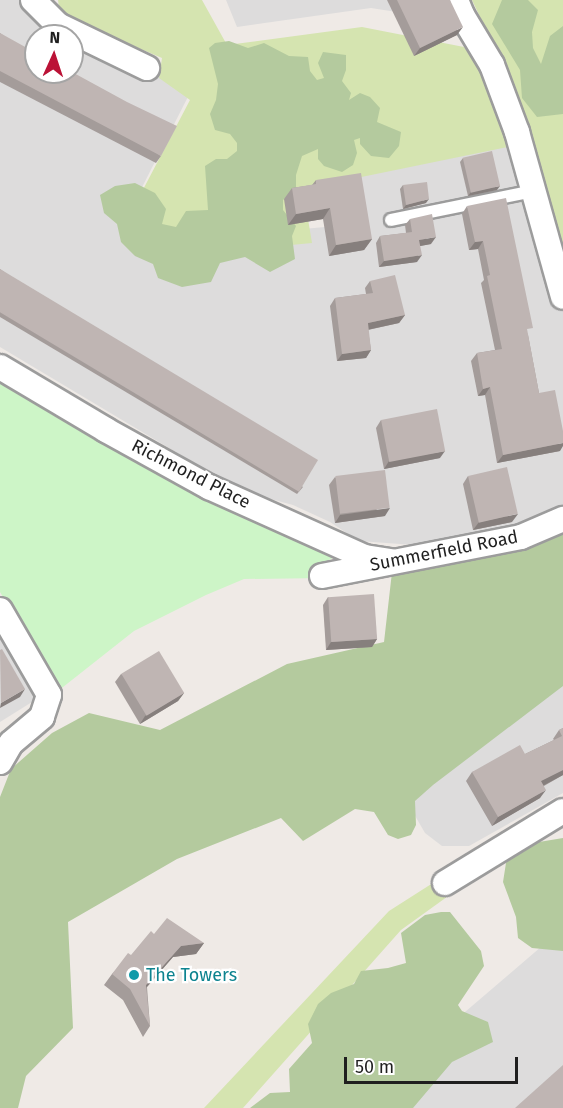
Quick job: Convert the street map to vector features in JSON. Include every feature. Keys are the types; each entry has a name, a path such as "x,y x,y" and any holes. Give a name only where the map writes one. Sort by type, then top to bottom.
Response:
{"street":[{"path":"33,0 58,24 147,68"},
{"path":"456,0 462,15 492,65 517,132 563,297"},
{"name":"Richmond Place","path":"0,367 209,488 365,557 390,561"},
{"name":"Summerfield Road","path":"322,576 521,537 563,519"},
{"path":"0,610 46,687 48,703 42,717 11,743 0,762"},
{"path":"446,883 563,811"}],"lane":[{"path":"391,220 533,191"}],"shaded area":[{"path":"0,0 21,0 66,24 24,24 24,84 84,84 84,32 196,81 132,207 237,235 325,227 313,174 524,130 563,273 563,513 531,526 414,545 359,541 330,522 293,505 241,491 0,347"},
{"path":"226,0 457,0 467,23 371,8 237,27"},
{"path":"0,609 48,692 0,722"},
{"path":"563,679 563,793 469,846 442,846 425,833 406,800"},
{"path":"563,928 563,1108 353,1108"}],"green space":[{"path":"58,0 202,0 227,45 362,27 464,47 487,75 513,146 303,189 312,243 227,251 126,222 190,100 159,78 162,58 60,15"},
{"path":"472,0 563,0 563,265 511,83"},
{"path":"502,0 528,0 538,10 532,32 533,48 541,64 550,36 563,26 563,114 537,117 522,98 520,70 492,24"},
{"path":"229,41 248,48 264,43 289,56 308,57 310,71 317,80 324,78 318,63 323,52 346,55 346,70 342,81 351,93 349,100 360,93 370,97 380,108 377,122 401,132 399,146 389,158 371,156 360,144 360,138 354,140 357,153 353,165 342,172 324,166 318,159 318,149 302,156 296,175 296,188 283,200 283,210 296,226 292,236 295,259 270,272 245,257 220,263 211,282 182,287 158,278 153,264 135,256 121,242 117,224 104,213 100,195 115,186 135,183 155,193 166,209 162,224 176,227 186,211 208,210 205,166 216,159 227,159 237,151 237,143 230,134 215,130 210,114 216,100 218,84 209,48 215,43"},
{"path":"0,379 155,471 216,504 340,554 325,562 325,578 244,579 206,595 134,631 58,691 0,592"},
{"path":"563,527 563,686 415,801 416,825 411,835 398,839 388,835 374,812 355,809 303,841 281,818 177,859 68,922 73,1028 26,1076 18,1108 0,1108 0,797 11,769 52,733 89,713 160,730 287,664 384,642 392,572"},
{"path":"563,838 563,951 532,948 518,938 516,917 503,882 506,863 512,850 533,843"},
{"path":"436,881 451,894 401,930 243,1108 204,1108 389,911"},
{"path":"450,912 481,951 484,966 458,1005 462,1011 488,1022 493,1042 452,1062 413,1108 250,1108 270,1093 290,1092 289,1069 312,1043 308,1024 318,1004 331,993 354,984 361,971 406,963 401,933 425,915"}],"building":[{"path":"397,0 450,0 463,27 420,48"},
{"path":"0,33 24,46 24,84 0,71"},
{"path":"84,79 177,126 161,156 25,84 84,84"},
{"path":"492,151 500,186 471,193 463,158"},
{"path":"361,173 372,239 336,245 330,208 296,214 292,188 316,184 316,180"},
{"path":"427,182 429,199 406,205 403,185"},
{"path":"506,198 533,328 527,329 539,393 555,390 563,443 503,455 490,387 483,389 477,353 502,349 487,276 490,275 483,241 475,242 467,206"},
{"path":"432,214 436,237 419,240 422,255 384,261 380,236 412,232 410,219"},
{"path":"0,269 318,460 299,492 0,312"},
{"path":"395,275 405,315 368,323 371,350 342,354 335,298 373,293 370,281"},
{"path":"437,409 445,451 389,462 381,420"},
{"path":"507,467 518,514 479,523 468,476"},
{"path":"385,470 390,508 340,514 335,476"},
{"path":"374,594 377,639 331,642 328,597"},
{"path":"2,649 25,689 1,703 0,650"},
{"path":"159,651 184,693 147,716 121,674"},
{"path":"563,728 563,770 541,781 546,790 498,817 472,772 520,745 525,754 562,736 559,730"},
{"name":"The Towers","path":"167,918 204,943 181,946 146,985 150,1026 130,989 112,974 128,953 131,955 151,931 154,934"},
{"path":"563,1065 563,1108 515,1108"}],"place":[{"name":"The Towers","path":"134,975"}]}
